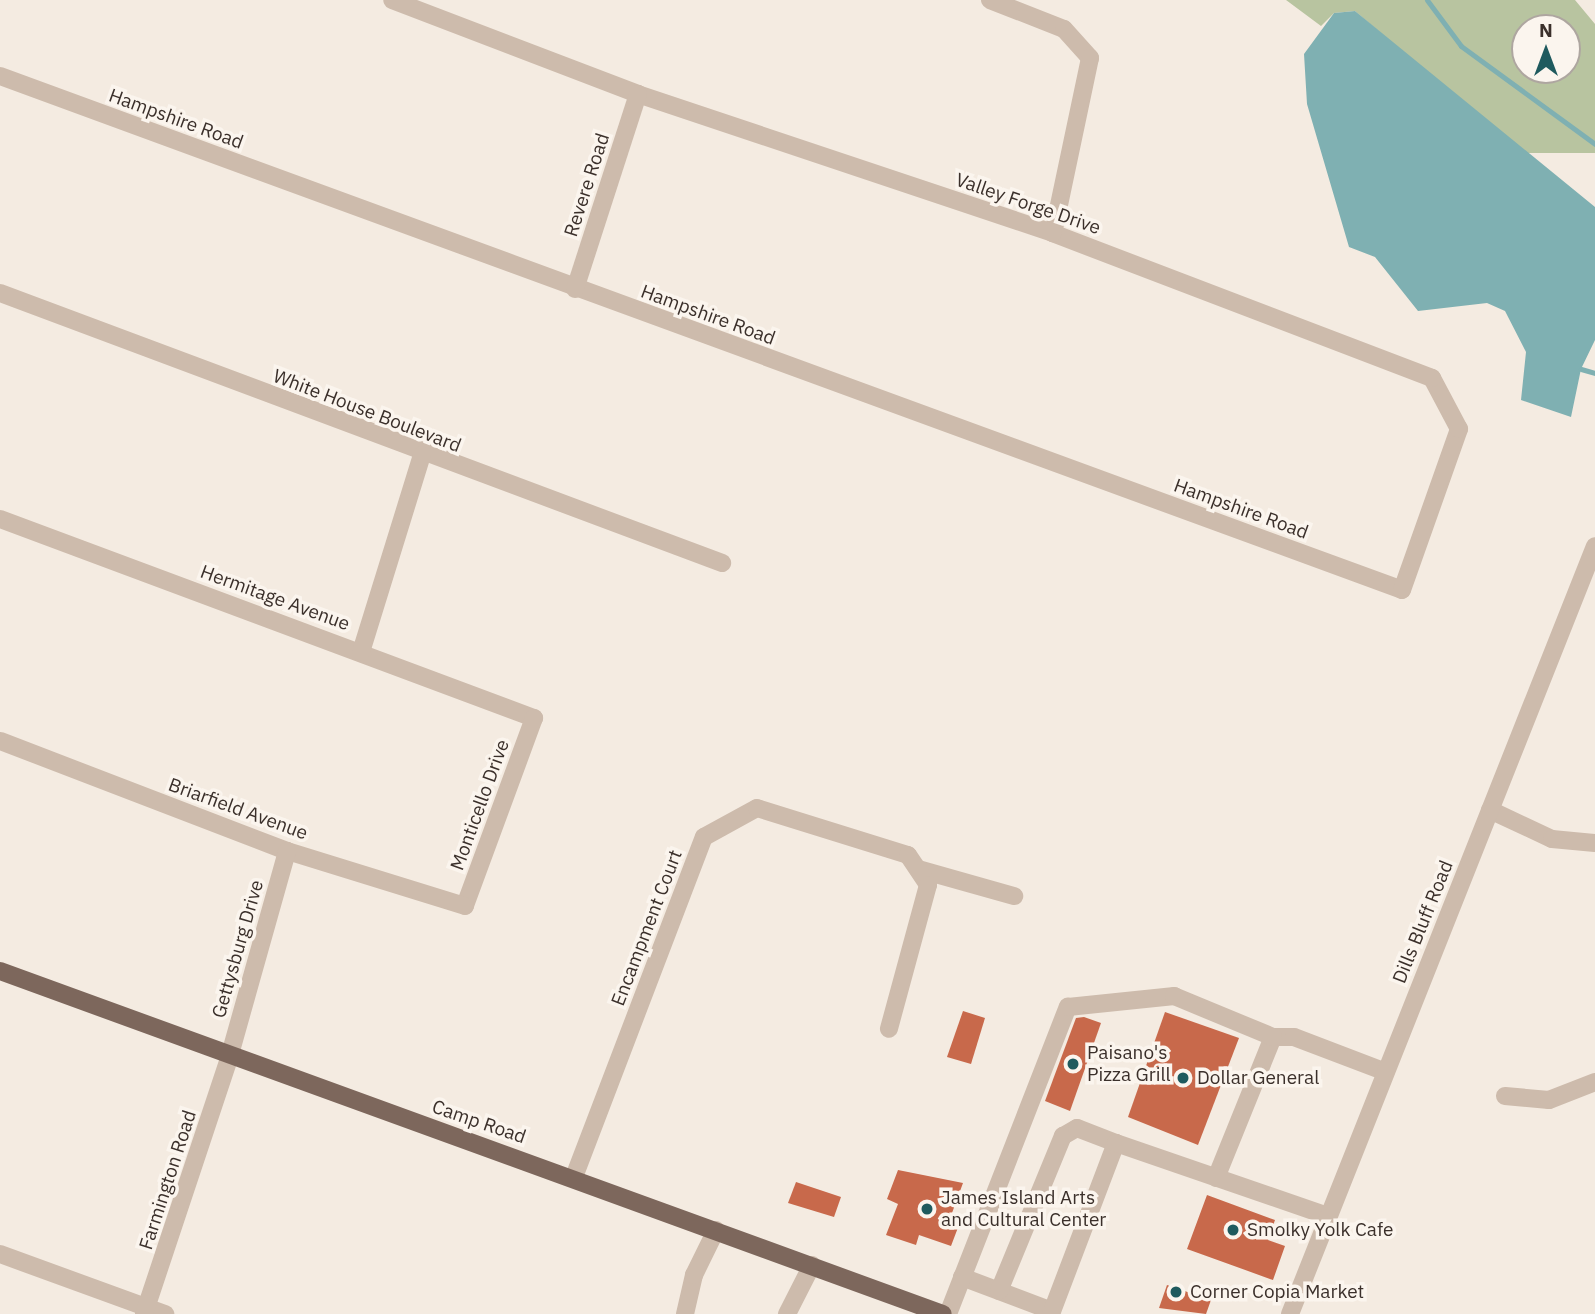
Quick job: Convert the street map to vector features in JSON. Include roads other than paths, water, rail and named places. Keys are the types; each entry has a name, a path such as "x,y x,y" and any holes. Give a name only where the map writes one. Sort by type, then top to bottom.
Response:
{"main road":[{"name":"Camp Road","path":"0,971 229,1058 574,1177 945,1314"}],"street":[{"name":"Valley Forge Drive","path":"392,0 638,94 1053,233 1432,378 1459,429 1402,590"},
{"path":"990,0 1064,29 1090,58 1053,233"},
{"name":"Hampshire Road","path":"0,76 1402,590"},
{"name":"Revere Road","path":"575,289 638,94"},
{"name":"White House Boulevard","path":"0,293 422,455 722,563"},
{"path":"361,652 422,455"},
{"name":"Hermitage Avenue","path":"0,519 534,719"},
{"name":"Dills Bluff Road","path":"1290,1314 1595,546"},
{"name":"Monticello Drive","path":"465,906 534,719"},
{"name":"Briarfield Avenue","path":"0,741 287,851 465,906"},
{"name":"Encampment Court","path":"574,1177 704,837 757,808 908,855 918,869 1014,896"},
{"path":"1490,810 1552,839 1595,843"},
{"name":"Gettysburg Drive","path":"229,1058 287,851"},
{"path":"889,1029 928,885 918,869"},
{"path":"945,1314 1068,1007 1174,996 1273,1037 1294,1037 1386,1072"},
{"path":"1216,1178 1273,1037"},
{"name":"Farmington Road","path":"145,1311 229,1058"},
{"path":"1505,1096 1549,1100 1595,1082"},
{"path":"999,1291 1063,1136 1077,1128 1328,1216"},
{"path":"962,1277 1052,1313 1116,1143"},
{"path":"685,1314 694,1275 716,1230"},
{"path":"0,1254 145,1311 165,1314"},
{"path":"787,1314 812,1265"}],"water":[{"path":"1355,11 1595,207 1595,340 1581,369 1571,417 1521,400 1526,352 1505,311 1487,303 1418,311 1375,257 1349,247 1307,104 1304,54 1334,13"}],"waterway":[{"path":"1427,0 1461,46 1595,144"},
{"path":"1581,369 1595,373"}],"place":[{"name":"Paisano's Pizza Grill","path":"1073,1064"},
{"name":"Dollar General","path":"1183,1078"},
{"name":"James Island Arts and Cultural Center","path":"927,1209"},
{"name":"Smolky Yolk Cafe","path":"1233,1230"},
{"name":"Corner Copia Market","path":"1176,1292"}]}
